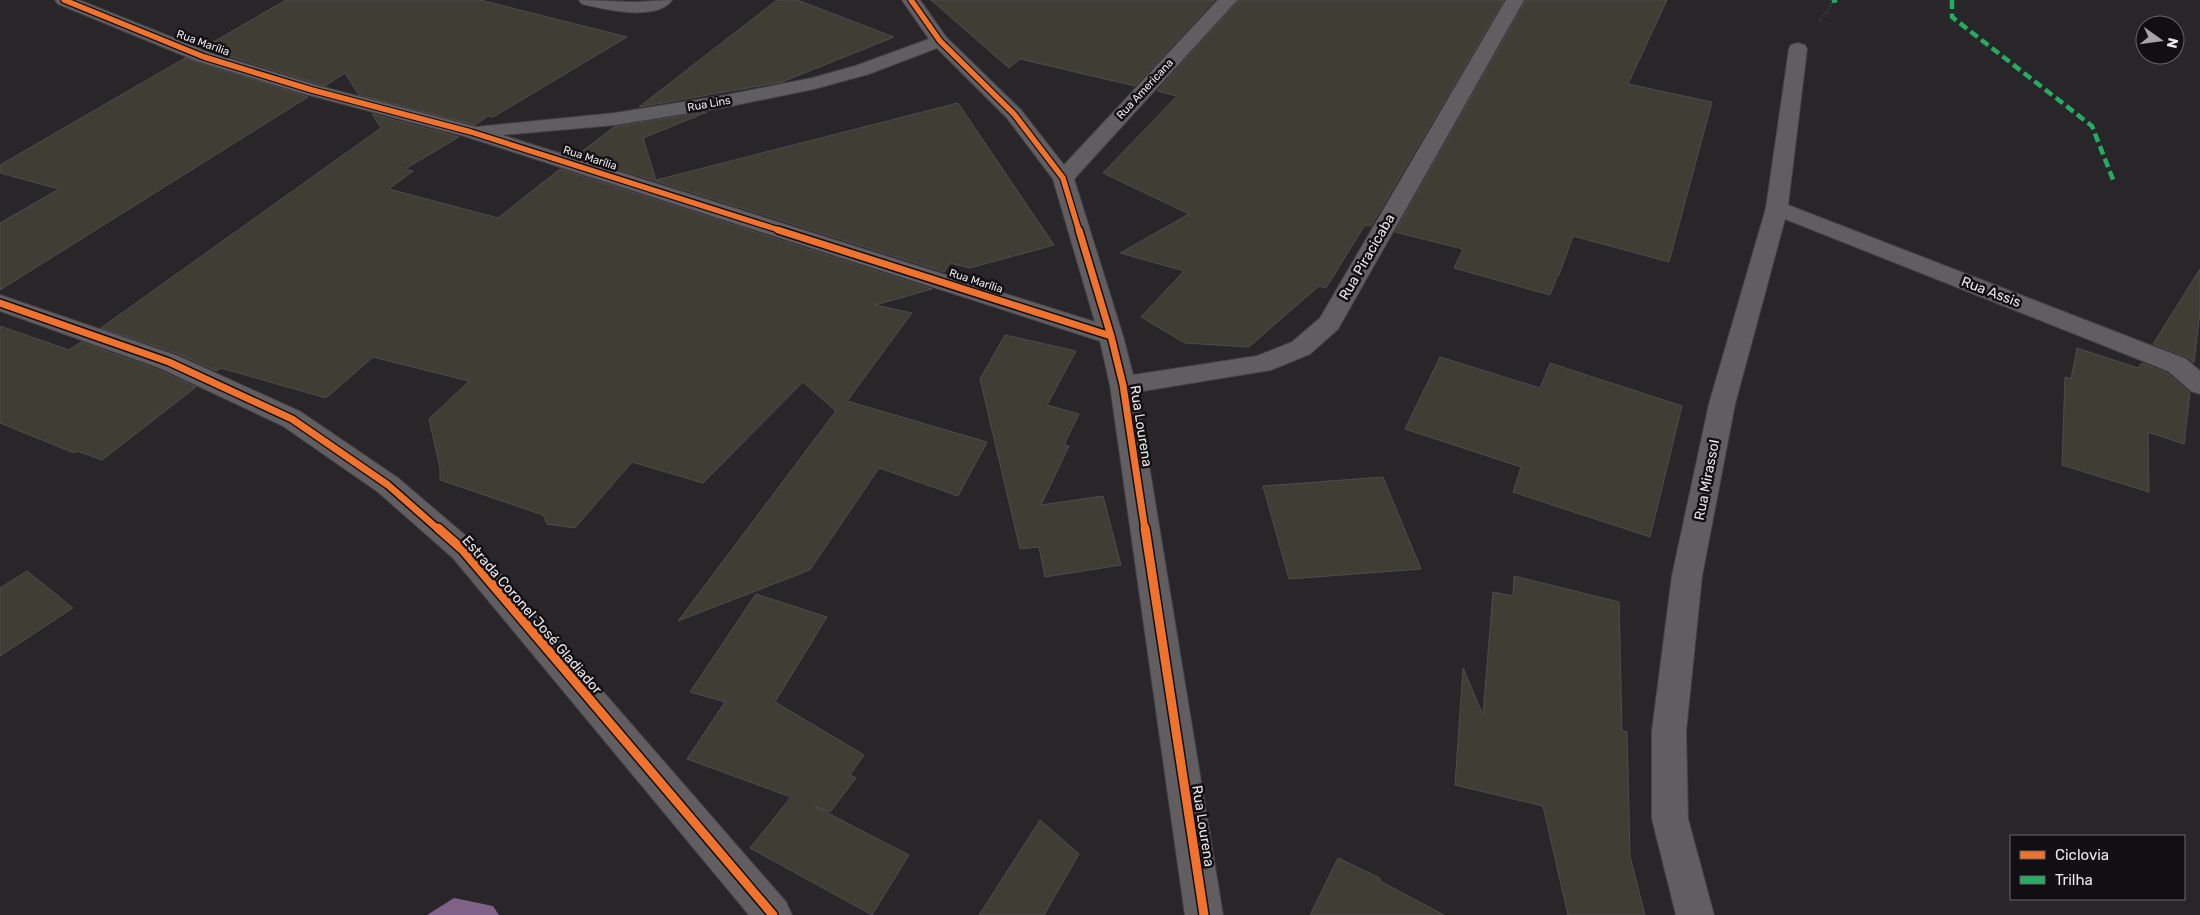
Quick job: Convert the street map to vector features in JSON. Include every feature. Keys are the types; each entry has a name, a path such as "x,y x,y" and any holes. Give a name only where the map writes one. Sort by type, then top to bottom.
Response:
{"street":[{"name":"Rua Marília","path":"64,0 204,56 312,90 471,132 1111,336"},
{"path":"588,0 626,9 643,8 663,0"},
{"name":"Rua Americana","path":"1063,178 1228,0"},
{"name":"Rua Piracicaba","path":"1123,385 1262,364 1300,348 1329,323 1515,0"},
{"name":"Rua Lourena","path":"922,4 940,41 1014,114 1063,178 1111,336 1123,385 1204,915"},
{"name":"Rua Lins","path":"471,132 615,119 726,101 814,83 862,70 940,41"},
{"name":"Rua Mirassol","path":"1695,915 1670,819 1669,731 1687,576 1720,413 1777,208 1798,49"},
{"name":"Rua Assis","path":"1777,208 2177,365 2200,386"},
{"name":"Estrada Coronel José Gladiador","path":"0,304 170,362 292,419 388,485 463,550 773,915"}],"shaded area":[{"path":"454,898 493,906 499,915 427,915"}],"building":[{"path":"286,0 480,0 627,37 493,117 488,116 475,125 359,95 345,73 325,86 203,48"},
{"path":"777,0 797,0 894,37 782,82 639,107"},
{"path":"931,0 1215,0 1135,86 1020,59 1009,68"},
{"path":"1239,0 1504,0 1371,226 1365,225 1326,288 1319,286 1249,347 1185,343 1141,317 1184,271 1120,253 1189,214 1103,173 1177,96 1157,91"},
{"path":"1526,0 1667,0 1628,84 1712,102 1669,262 1573,236 1550,295 1454,268 1463,249 1395,232"},
{"path":"185,58 308,97 0,290 0,223 59,189 0,173 0,165"},
{"path":"958,103 1054,245 970,268 950,263 944,272 576,156 614,127 707,112 643,138 656,180"},
{"path":"372,114 459,137 405,169 413,171 389,189 498,218 560,169 932,289 875,305 912,313 847,401 987,442 958,496 879,468 810,570 678,621 836,411 803,382 703,483 632,462 575,528 547,524 543,515 440,480 440,468 429,419 469,381 373,357 326,398 221,368 216,371 179,354 101,328 381,128"},
{"path":"2200,269 2200,312 2194,363 2187,357 2153,344"},
{"path":"0,326 69,350 81,342 159,370 196,387 102,460 77,451 74,453 0,423"},
{"path":"1005,335 1076,351 1047,405 1079,414 1064,445 1069,446 1041,505 1103,496 1121,565 1045,577 1039,547 1020,549 980,379"},
{"path":"2077,348 2138,368 2142,363 2167,373 2190,393 2184,444 2148,432 2149,492 2062,465 2065,377 2071,379"},
{"path":"1440,357 1540,388 1550,363 1682,406 1650,537 1513,492 1521,467 1405,429"},
{"path":"1383,477 1421,569 1289,579 1263,486"},
{"path":"27,571 73,608 0,656 0,588"},
{"path":"1514,576 1619,602 1622,731 1627,732 1630,856 1645,915 1568,915 1543,806 1455,785 1463,668 1483,715 1493,592 1513,596"},
{"path":"756,594 827,617 775,702 864,755 850,775 856,778 830,812 814,806 909,855 872,915 750,848 791,797 687,759 725,702 690,692"},
{"path":"1040,820 1079,854 1044,915 979,915"},
{"path":"1338,858 1380,878 1380,881 1444,915 1310,915"}],"marked path":[{"path":"1832,1 1837,0"},
{"path":"1952,0 1952,17 2092,126 2114,182"}],"cycle path":[{"path":"64,0 204,57 312,90 471,132 1111,336"},
{"path":"911,0 940,41 1014,114 1063,178 1111,336 1123,385 1204,915"},
{"path":"0,303 169,362 292,419 388,485 463,550 773,915"}]}
